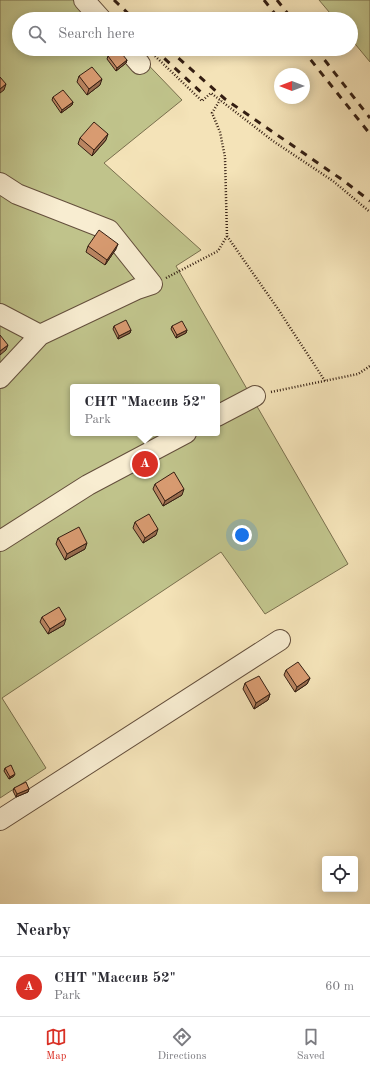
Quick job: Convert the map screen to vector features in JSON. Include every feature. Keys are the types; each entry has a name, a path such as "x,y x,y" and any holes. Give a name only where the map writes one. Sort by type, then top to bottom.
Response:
{"lane":[{"path":"84,0 95,12"},
{"path":"140,56 146,59"},
{"path":"0,183 17,194 109,230 152,284 137,289 40,335 0,378"},
{"path":"0,314 40,335"},
{"path":"220,414 255,396"},
{"path":"0,540 88,485 180,436"},
{"path":"0,820 280,640"}],"path":[{"path":"146,59 202,101 210,93 273,141 332,181 370,212"},
{"path":"152,284 174,275 218,252 227,236 225,157 220,132 212,113 220,100"},
{"path":"227,236 325,381"},
{"path":"255,396 358,374 370,366"}],"green space":[{"path":"0,0 93,0 102,12 12,12 12,56 140,56 182,100 104,163 201,250 176,266 348,564 265,614 221,552 2,698 46,768 0,798"},
{"path":"319,0 370,0 370,62 358,47 358,12 329,12"}],"building":[{"path":"108,56 124,56 127,60 117,68"},
{"path":"92,67 102,79 89,89 79,76"},
{"path":"0,77 6,84 0,89"},
{"path":"63,90 73,102 62,110 53,97"},
{"path":"94,122 108,134 94,150 80,138"},
{"path":"99,230 118,244 107,260 88,246"},
{"path":"126,320 131,330 119,336 114,326"},
{"path":"182,321 187,330 177,335 172,326"},
{"path":"0,335 8,345 0,351"},
{"path":"174,472 184,489 165,501 155,484"},
{"path":"149,514 158,529 145,538 135,522"},
{"path":"79,527 87,543 67,554 58,538"},
{"path":"59,607 66,619 50,629 42,617"},
{"path":"298,662 310,678 297,687 286,670"},
{"path":"259,676 270,694 256,703 245,683"},
{"path":"11,765 15,774 10,777 5,768"},
{"path":"26,782 29,789 17,794 14,788"}],"railway":[{"path":"114,0 127,12"},
{"path":"264,0 273,12"},
{"path":"277,0 286,12"},
{"path":"162,56 203,94"},
{"path":"176,56 225,99 344,181 370,201"},
{"path":"308,56 370,134"},
{"path":"321,56 370,118"}],"place":[{"name":"СНТ \"Массив 52\"","path":"145,464"}]}
